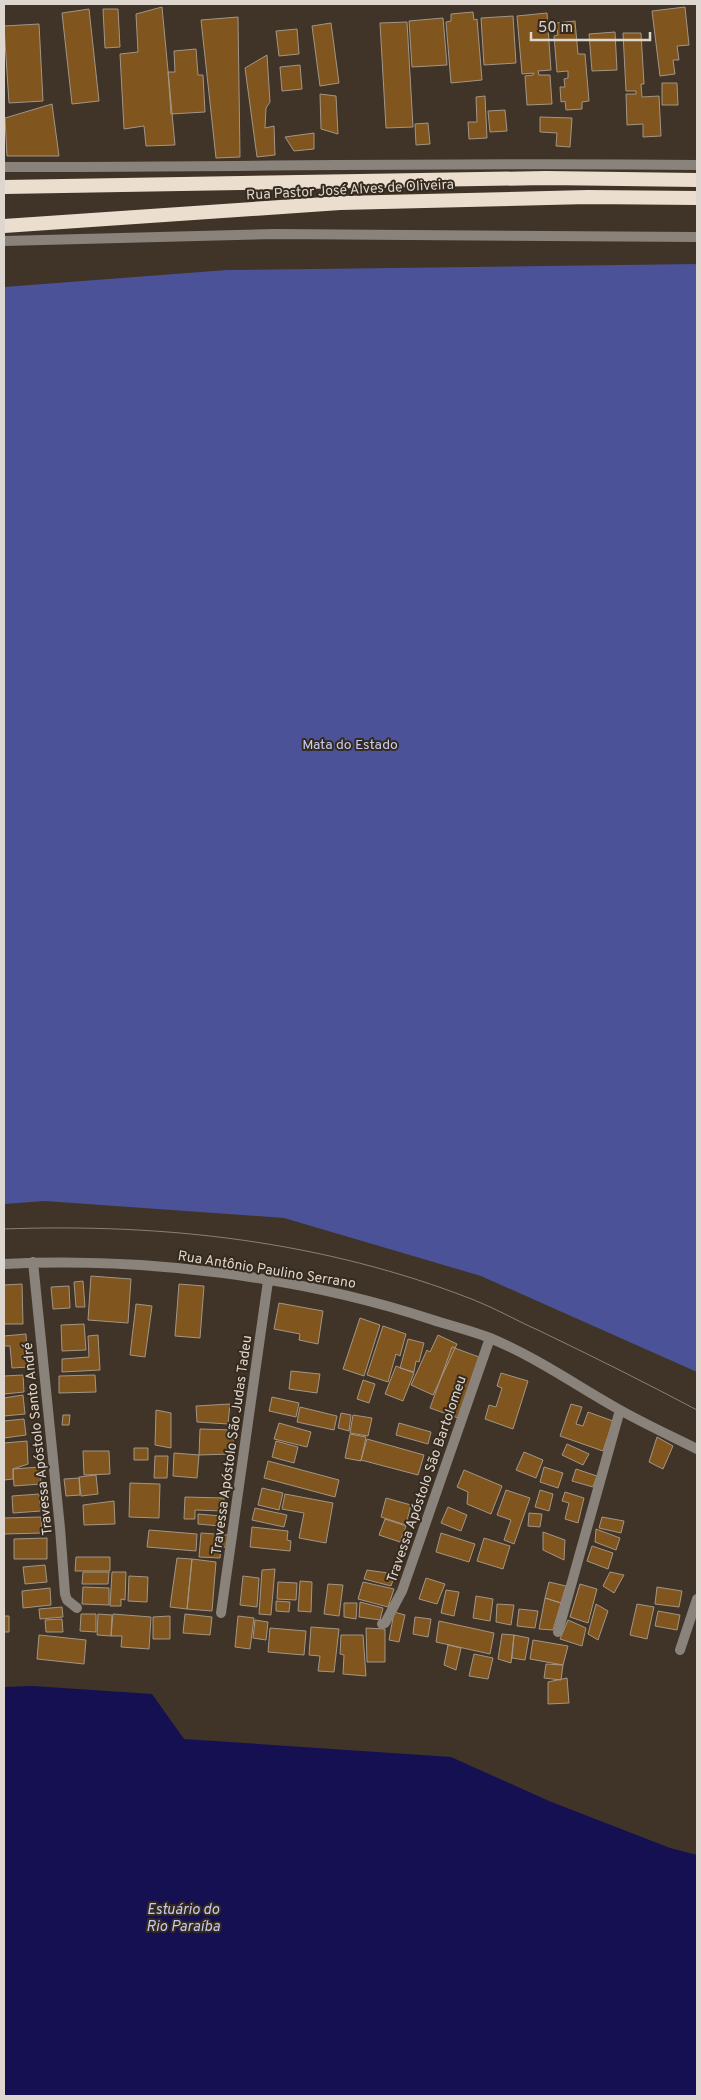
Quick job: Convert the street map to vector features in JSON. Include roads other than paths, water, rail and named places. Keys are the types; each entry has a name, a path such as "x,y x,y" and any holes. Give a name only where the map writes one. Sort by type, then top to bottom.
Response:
{"highway":[{"name":"Rua Pastor José Alves de Oliveira","path":"4,187 546,178 697,180"},
{"name":"Rua Pastor José Alves de Oliveira","path":"4,226 348,203 588,197 697,198"}],"street":[{"path":"4,167 226,167 500,163 697,164"},
{"path":"4,241 274,234 697,237"},
{"name":"Rua Antônio Paulino Serrano","path":"4,1264 33,1262 169,1267 338,1293 403,1310 490,1338 555,1372 620,1410 697,1449"},
{"name":"Travessa Apóstolo Santo André","path":"33,1262 65,1594 67,1600 77,1608"},
{"name":"Travessa Apóstolo São Judas Tadeu","path":"221,1613 268,1281"},
{"name":"Travessa Apóstolo São Bartolomeu","path":"382,1624 385,1623 402,1591 490,1338"},
{"path":"558,1632 620,1410"},
{"path":"680,1650 697,1599"}],"water":[{"name":"Estuário do Rio Paraíba","path":"33,1686 152,1694 184,1739 451,1757 549,1801 670,1848 697,1855 697,2096 4,2096 4,1687"}],"tram line":[{"path":"4,1229 123,1229 183,1233 242,1240 360,1263 474,1300 697,1410"}],"park label":[{"name":"Mata do Estado","path":"350,744"}]}
